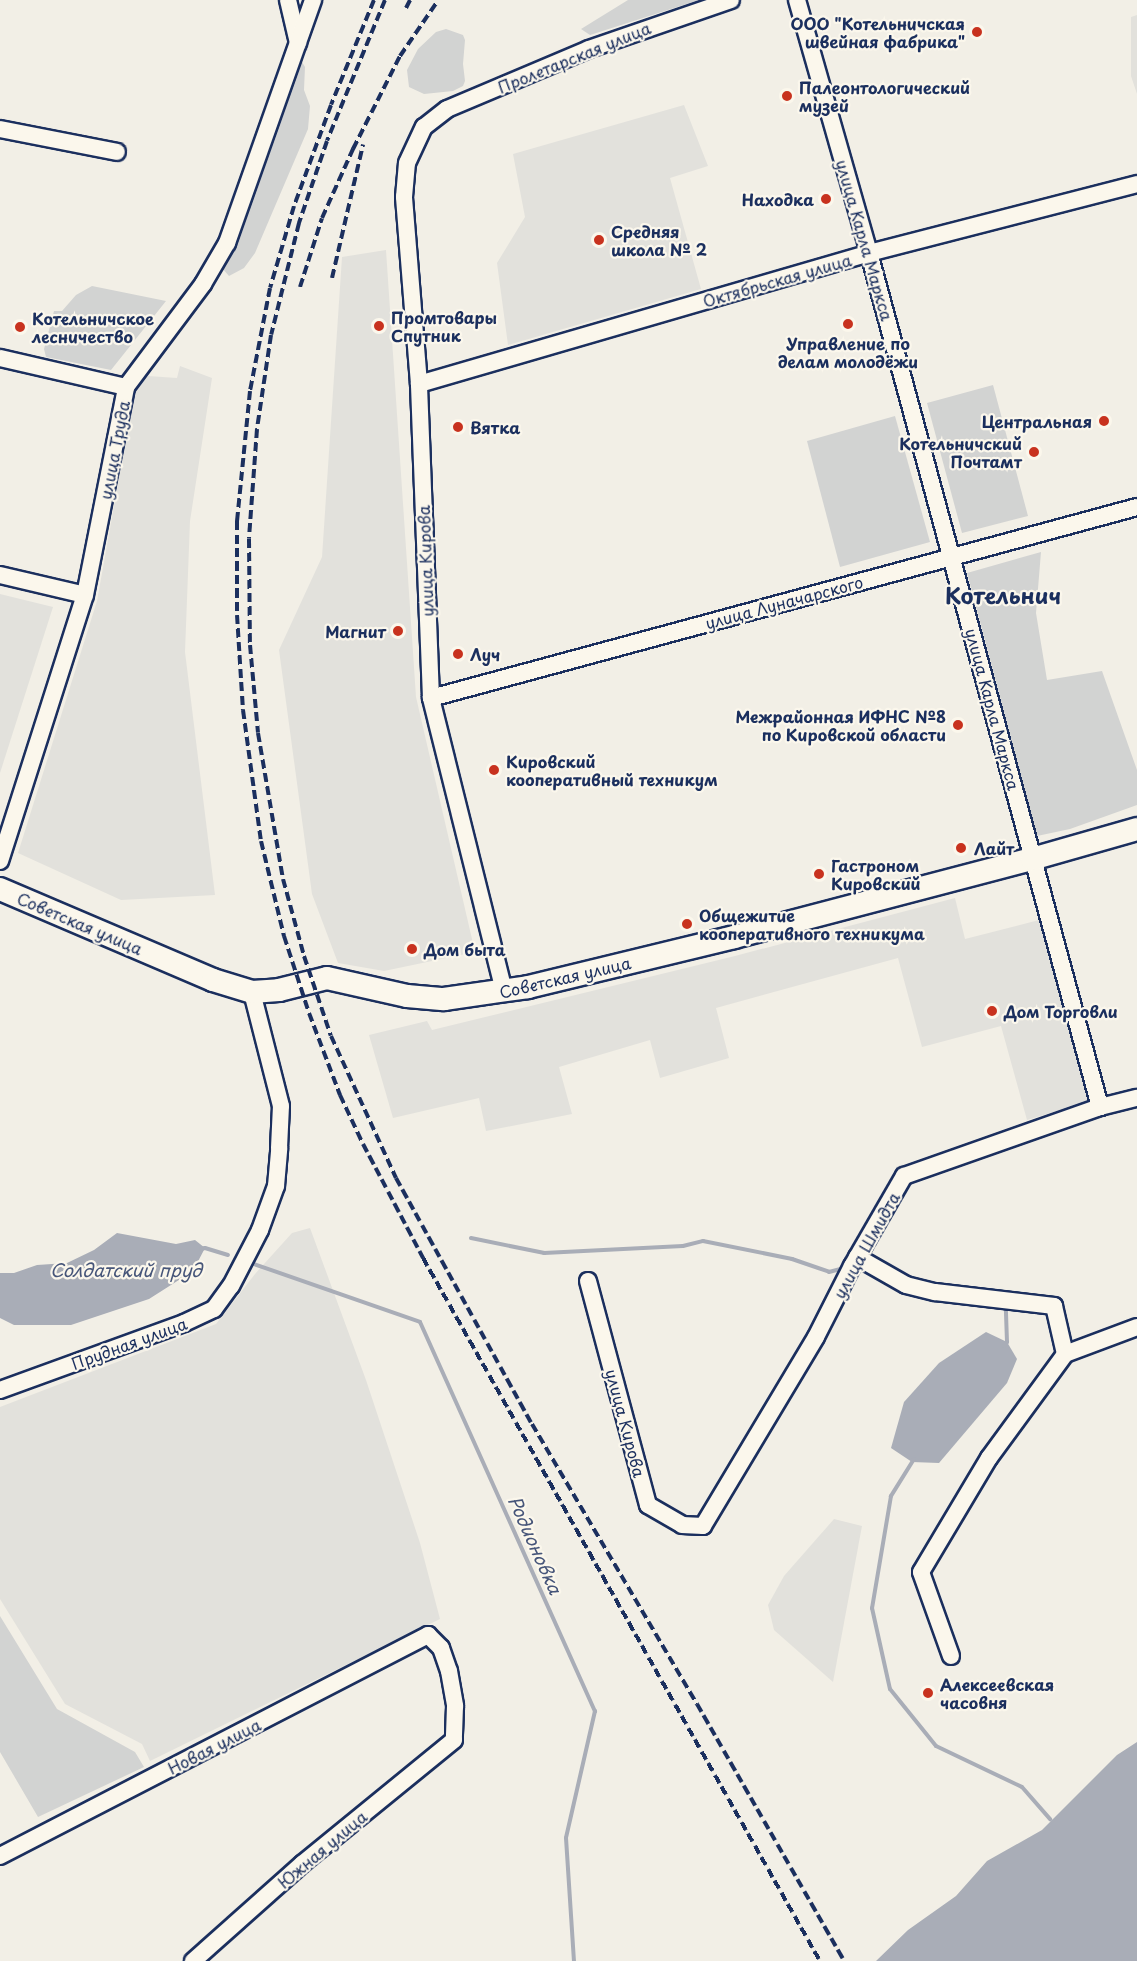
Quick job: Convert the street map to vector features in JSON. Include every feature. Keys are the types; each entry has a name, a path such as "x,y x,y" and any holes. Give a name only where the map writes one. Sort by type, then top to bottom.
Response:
{"main road":[{"name":"Советская улица","path":"0,889 213,980 252,992 279,990 327,978 425,998 469,997 504,991 723,939 1032,859 1137,829"}],"street":[{"path":"288,0 298,44"},
{"name":"улица Труда","path":"0,861 85,595 126,387 203,284 227,243 313,0"},
{"name":"Пролетарская улица","path":"424,128 447,109 589,49 731,0"},
{"name":"улица Карла Маркса","path":"797,0 869,253 1100,1107"},
{"name":"улица Кирова","path":"424,128 407,164 404,180 419,384 431,698 504,991"},
{"path":"0,129 117,152"},
{"name":"Октябрьская улица","path":"419,384 869,253 1137,184"},
{"path":"0,358 126,387"},
{"name":"улица Луначарского","path":"431,698 1137,507"},
{"path":"0,575 85,595"},
{"name":"Прудная улица","path":"0,1390 214,1310 238,1272 260,1230 276,1186 281,1106 252,992"},
{"name":"улица Шмидта","path":"704,1526 816,1337 857,1257 904,1176 1100,1107 1137,1098"},
{"path":"857,1257 906,1285 935,1292 1054,1306 1065,1354"},
{"name":"улица Кирова","path":"588,1281 648,1505 682,1525 704,1526"},
{"path":"951,1656 921,1572 989,1458 1065,1354 1137,1327"},
{"name":"Новая улица","path":"0,1856 428,1635 441,1648 449,1671 455,1706 454,1740"},
{"name":"Южная улица","path":"193,1961 302,1864 454,1740"}],"shaded area":[{"path":"628,0 699,0 590,35 581,29"},
{"path":"1137,15 1137,94 1131,76 1131,17"},
{"path":"446,29 463,35 465,40 463,86 453,91 424,94 409,87 407,70 418,49 436,32"},
{"path":"302,62 305,67 304,90 310,106 308,129 255,253 244,268 229,276 222,268 234,245 275,139 296,63"},
{"name":"Средняя школа № 2","path":"684,105 708,166 670,178 701,289 508,345 497,263 525,217 513,154"},
{"path":"386,250 416,697 475,952 384,971 338,963 312,894 279,650 322,557 342,257"},
{"path":"92,286 166,301 111,370 46,357 44,349 54,311 62,311 76,295"},
{"path":"180,366 212,378 190,521 185,652 215,895 121,900 18,853 97,601 134,394 148,376 177,378"},
{"path":"993,385 1028,516 962,533 927,403"},
{"path":"895,416 930,542 840,567 807,441"},
{"path":"1041,552 1036,613 1047,680 1102,671 1137,770 1137,805 1070,829 1037,836 967,573"},
{"path":"0,594 53,607 0,773"},
{"path":"955,898 965,939 1039,920 1090,1101 1027,1120 1001,1026 922,1047 898,958 716,1008 729,1058 660,1078 650,1040 559,1067 572,1114 486,1131 479,1098 393,1118 369,1035 427,1021 432,1030 735,956"},
{"path":"310,1228 366,1380 420,1543 440,1619 150,1761 142,1744 65,1704 0,1599 0,1407 216,1324 255,1274 292,1233"},
{"path":"834,1519 862,1526 833,1682 774,1630 768,1605 784,1576"},
{"path":"0,1616 57,1709 135,1752 144,1767 38,1817 0,1752"}],"water":[{"name":"Солдатский пруд","path":"117,1233 176,1244 195,1240 205,1248 193,1271 149,1299 71,1325 14,1325 0,1318 0,1273 14,1273 37,1265 67,1263 94,1250"},
{"path":"986,1332 1007,1342 1017,1359 1007,1383 939,1463 912,1462 891,1448 904,1402 939,1363"},
{"path":"1137,1742 1137,1961 876,1961 908,1930 956,1896 987,1861 1042,1830 1117,1755"}],"waterway":[{"path":"471,1238 544,1253 683,1246 703,1241 792,1259 829,1272 844,1268"},
{"name":"Родионовка","path":"201,1249 205,1248 228,1255"},
{"name":"Родионовка","path":"251,1263 420,1322 595,1711 566,1838 574,1961"},
{"path":"1004,1346 1007,1342 1006,1304"},
{"path":"914,1459 891,1496 872,1608 890,1689 936,1746 1022,1787 1050,1819"}],"railway":[{"path":"374,0 331,105 294,206 270,288 250,391 237,521 237,615 243,710 261,841 284,936 309,1013 340,1095 363,1144 423,1258 820,1961"},
{"path":"385,0 327,141 299,223 271,335 257,429 249,539 250,645 258,733 283,879 304,956 331,1036 396,1178 532,1424 697,1704 844,1961"},
{"path":"406,8 410,0"},
{"path":"300,287 322,218 353,149 400,56 437,2"},
{"path":"332,278 363,145"}],"place":[{"name":"ООО \"Котельничская швейная фабрика\"","path":"977,32"},
{"name":"Палеонтологический музей","path":"787,96"},
{"name":"Находка","path":"826,199"},
{"name":"Средняя школа № 2","path":"599,240"},
{"name":"Управление по делам молодёжи","path":"848,324"},
{"name":"Промтовары Спутник","path":"379,326"},
{"name":"Котельничское лесничество","path":"20,327"},
{"name":"Центральная","path":"1104,421"},
{"name":"Вятка","path":"458,427"},
{"name":"Котельничский Почтамт","path":"1034,452"},
{"name":"Магнит","path":"398,631"},
{"name":"Луч","path":"458,654"},
{"name":"Межрайонная ИФНС №8 по Кировской области","path":"958,725"},
{"name":"Кировский кооперативный техникум","path":"494,770"},
{"name":"Лайт","path":"961,848"},
{"name":"Гастроном Кировский","path":"819,874"},
{"name":"Общежитие кооперативного техникума","path":"687,924"},
{"name":"Дом быта","path":"412,949"},
{"name":"Дом Торговли","path":"992,1011"},
{"name":"Алексеевская часовня","path":"928,1693"}],"district":[{"name":"Котельнич","path":"1003,595"}]}
